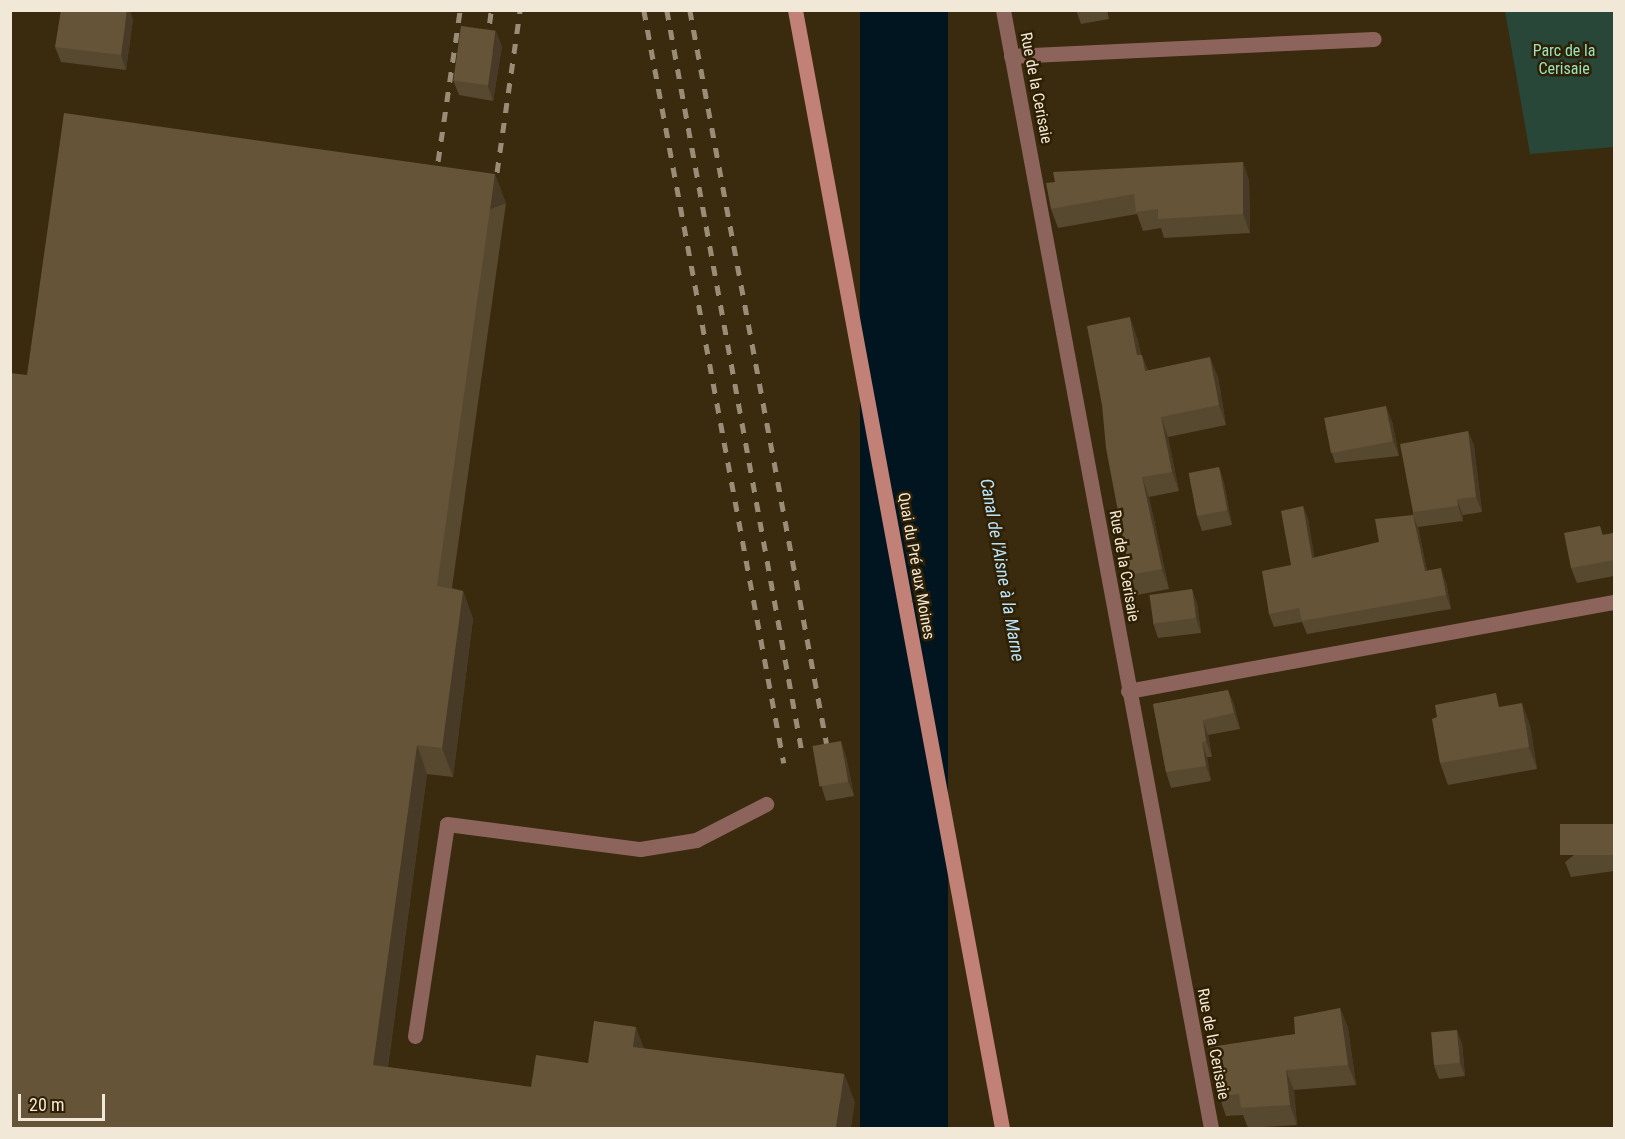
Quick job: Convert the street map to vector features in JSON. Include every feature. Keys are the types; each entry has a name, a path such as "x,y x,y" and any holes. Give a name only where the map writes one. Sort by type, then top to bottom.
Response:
{"street":[{"name":"Quai du Pré aux Moines","path":"795,10 1002,1128"},
{"name":"Rue de la Cerisaie","path":"1003,10 1211,1128"},
{"path":"1011,56 1374,39"},
{"path":"1128,691 1614,602"},
{"path":"415,1036 447,824 640,849 696,840 766,804"}],"green space":[{"name":"Parc de la Cerisaie","path":"1505,11 1614,11 1614,147 1530,154"}],"water":[{"path":"860,11 948,11 948,1128 860,1128"}],"building":[{"path":"61,10 127,10 121,55 55,47"},
{"path":"461,26 496,31 488,85 453,80"},
{"path":"64,113 495,174 437,586 463,591 442,748 417,745 373,1065 531,1087 536,1055 588,1063 594,1021 636,1027 633,1047 844,1074 836,1128 10,1128 10,373 27,375"},
{"path":"1243,162 1243,214 1158,219 1158,209 1136,212 1134,194 1051,209 1046,183 1055,182 1053,172"},
{"path":"1130,317 1137,355 1142,355 1145,371 1210,357 1219,405 1161,417 1172,472 1142,477 1162,569 1130,575 1106,448 1102,405 1087,326"},
{"path":"1386,406 1393,441 1331,453 1324,418"},
{"path":"1468,431 1476,497 1457,499 1458,506 1413,512 1400,444"},
{"path":"1219,467 1227,510 1197,516 1189,473"},
{"path":"1303,506 1312,558 1379,542 1375,519 1413,515 1425,571 1441,568 1446,595 1302,621 1299,608 1269,614 1262,571 1291,565 1281,511"},
{"path":"1600,526 1602,535 1614,533 1614,560 1571,568 1564,533"},
{"path":"1192,589 1196,618 1153,624 1149,595"},
{"path":"1228,690 1234,713 1203,720 1206,741 1202,742 1206,766 1166,772 1153,704"},
{"path":"1496,693 1499,707 1522,703 1529,747 1440,763 1432,719 1437,717 1435,705"},
{"path":"841,741 848,781 820,786 812,746"},
{"path":"1560,824 1614,824 1614,855 1560,855"},
{"path":"1340,1008 1348,1065 1286,1070 1290,1105 1241,1108 1239,1094 1219,1096 1210,1047 1295,1034 1294,1017"},
{"path":"1457,1030 1460,1063 1434,1065 1431,1032"}],"railway":[{"path":"435,181 460,10"},
{"path":"487,43 491,10"},
{"path":"494,192 520,10"},
{"path":"644,10 784,763"},
{"path":"667,10 803,757"},
{"path":"690,10 828,750"}],"water label":[{"name":"Canal de l'Aisne à la Marne","path":"1002,570"}]}
